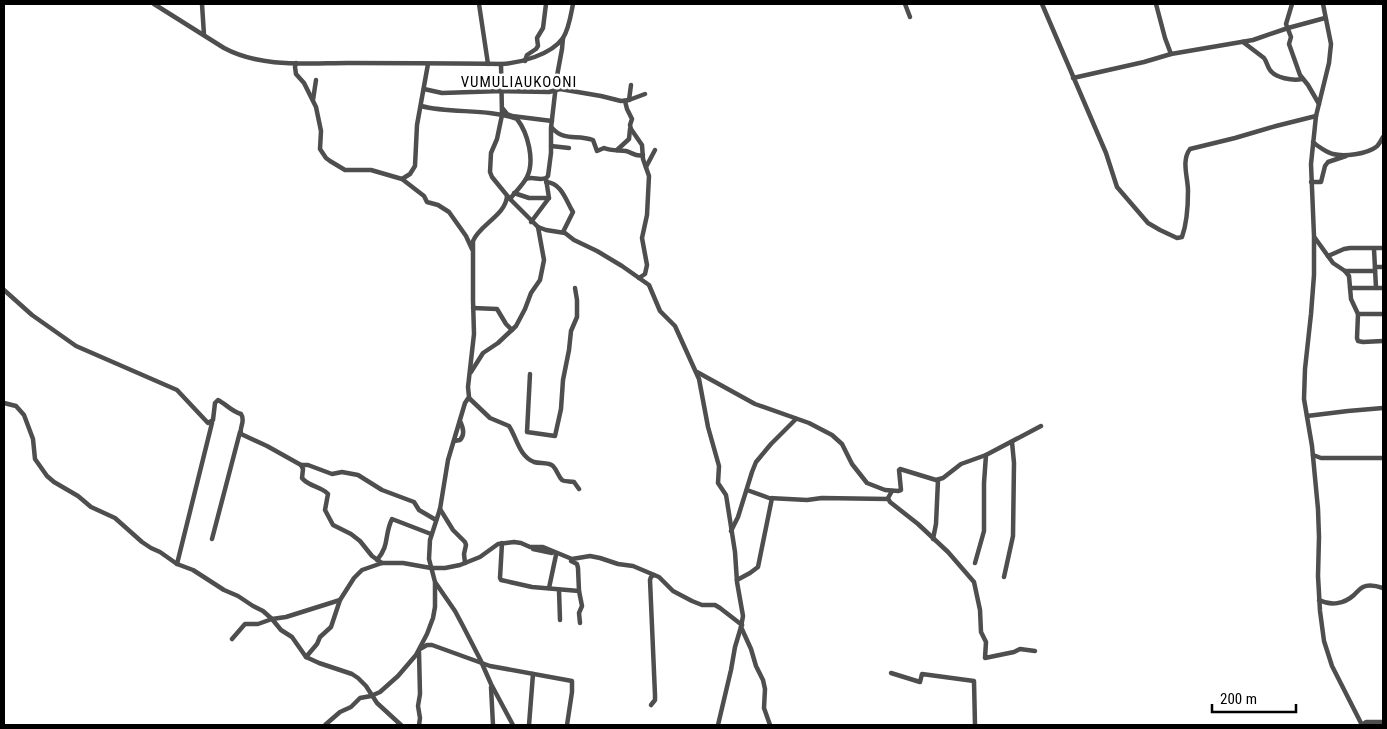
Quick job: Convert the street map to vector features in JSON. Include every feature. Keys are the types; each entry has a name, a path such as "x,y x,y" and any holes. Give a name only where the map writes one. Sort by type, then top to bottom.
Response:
{"street":[{"path":"154,4 230,51 247,58 265,61 428,64 518,63 549,50 563,38"},
{"path":"202,4 204,35"},
{"path":"479,4 488,64"},
{"path":"525,60 527,55 537,48 537,38 543,28 542,22 546,4"},
{"path":"531,222 548,198 546,180 550,161 555,90 563,38 573,4"},
{"path":"905,4 910,17"},
{"path":"1042,4 1106,153 1117,187 1148,223 1177,238 1182,237 1185,226 1188,193 1185,161 1190,149 1316,116"},
{"path":"1156,4 1171,54"},
{"path":"1292,4 1286,24 1292,37 1290,44 1294,60 1302,79 1308,85 1318,104"},
{"path":"1323,4 1331,44 1329,63 1318,104 1311,164 1314,236 1313,293 1303,390 1315,457 1319,526 1319,600 1322,632 1328,656 1355,714 1362,725 1368,722 1383,722"},
{"path":"1073,78 1171,54 1254,40 1325,18"},
{"path":"1243,42 1264,58 1273,73 1295,81 1302,79"},
{"path":"296,62 296,74 314,100 319,120 320,148 326,158 345,170 371,170 402,179 424,196 427,202 438,205 449,212 466,236 472,249"},
{"path":"402,179 408,176 414,168 417,131 428,64"},
{"path":"501,64 503,109 496,143 492,151 490,172 494,180 508,198 538,227 563,232 622,266 649,285 660,311 675,326 701,384 708,427 720,466 718,483 726,494 743,616 718,725"},
{"path":"314,100 316,80"},
{"path":"617,150 629,138 632,119 627,109 627,101 631,85"},
{"path":"424,89 442,93 549,92 555,90 627,101 645,94"},
{"path":"421,106 446,111 502,116 518,120 523,129 530,158 530,169 526,179 508,198 499,212 477,234 473,241 474,334 469,374 469,398 490,418 509,426 521,451 529,458 534,462 552,465 561,478 565,481 574,482 579,489"},
{"path":"503,109 512,116 552,121"},
{"path":"631,127 642,145 649,176 647,220 642,238 647,265 644,274 639,278"},
{"path":"551,128 566,137 593,140 597,152 604,148 627,151 637,156 643,155"},
{"path":"1311,182 1321,182 1325,166 1328,162 1362,153 1376,147 1383,137"},
{"path":"1313,142 1331,154 1346,156"},
{"path":"551,146 569,148"},
{"path":"646,166 655,150"},
{"path":"526,179 546,180 558,188 573,210 563,232"},
{"path":"514,193 529,198 548,198"},
{"path":"469,374 483,353 512,330 523,312 531,293 540,280 544,260 538,227"},
{"path":"1314,236 1332,263 1345,271 1349,276 1351,299 1358,314 1358,341 1383,341"},
{"path":"1328,256 1344,249 1383,248"},
{"path":"1374,249 1376,288"},
{"path":"1345,271 1383,267"},
{"path":"530,374 527,432 556,436 571,331 577,314 575,288"},
{"path":"1350,288 1383,288"},
{"path":"4,290 26,310 68,342 172,387 181,394 207,423 209,424 212,421"},
{"path":"473,308 497,308 506,324 512,330"},
{"path":"1358,314 1383,314"},
{"path":"696,372 755,404 809,423 837,439 852,464 867,482 874,486 892,490 901,490 900,469 938,480 964,463 986,455 1041,426"},
{"path":"325,725 340,712 351,707 360,698 380,692 398,676 419,650 427,634 434,613 435,582 428,554 440,509 448,460 464,405 469,398"},
{"path":"177,564 216,402 219,400 243,416 243,420 212,539"},
{"path":"4,403 16,406 24,415 33,439 35,460 47,476 78,496 91,507 115,518 151,548 177,564 200,574 224,590 238,596 272,619 292,637 306,657 318,664 352,674 364,683 371,696 387,713 402,725"},
{"path":"1307,416 1383,408"},
{"path":"731,532 736,523 756,462 770,444 796,419"},
{"path":"240,430 243,436 267,446 301,465 308,465 333,474 342,472 358,475 382,490 414,502 419,510 436,520"},
{"path":"1004,577 1013,536 1014,463 1012,442"},
{"path":"975,563 984,531 986,455"},
{"path":"1315,457 1383,458"},
{"path":"301,465 303,469 302,477 305,481 324,490 328,494 325,510 332,524 360,541 380,562"},
{"path":"933,539 936,524 938,480"},
{"path":"747,490 767,498 807,500 822,498 888,499 948,552 974,582 980,610 981,632 986,642 986,658 1016,652 1020,649 1035,651"},
{"path":"888,499 892,490"},
{"path":"737,580 758,567 772,498"},
{"path":"440,509 448,524 465,544 465,563"},
{"path":"380,562 392,519 432,534"},
{"path":"306,657 317,644 320,637 331,626 340,600 356,575 362,570 380,562 444,568 480,557 498,544 518,542 530,547 543,547 575,559 586,557 600,558 618,564 633,566 662,579 673,591 697,603 718,606 742,626 763,680 765,690 764,708 770,725"},
{"path":"502,544 501,580 532,587 578,591"},
{"path":"502,544 521,545 530,549 545,551 577,564 578,591 582,605 579,613 580,623"},
{"path":"492,548 502,552"},
{"path":"549,588 556,555"},
{"path":"651,706 655,700 655,695 650,580 654,575"},
{"path":"435,582 458,616 513,725"},
{"path":"1319,600 1328,604 1341,603 1364,586 1383,588"},
{"path":"559,590 560,620"},
{"path":"232,639 245,624 258,624 286,617 340,600"},
{"path":"419,650 427,645 432,645 482,664 572,681 566,725"},
{"path":"419,650 419,725"},
{"path":"490,666 492,725"},
{"path":"891,673 919,682 921,681 922,674 974,681 975,725"},
{"path":"529,725 533,674"}],"district":[{"name":"VUMULIAUKOONI","path":"519,82"}]}
